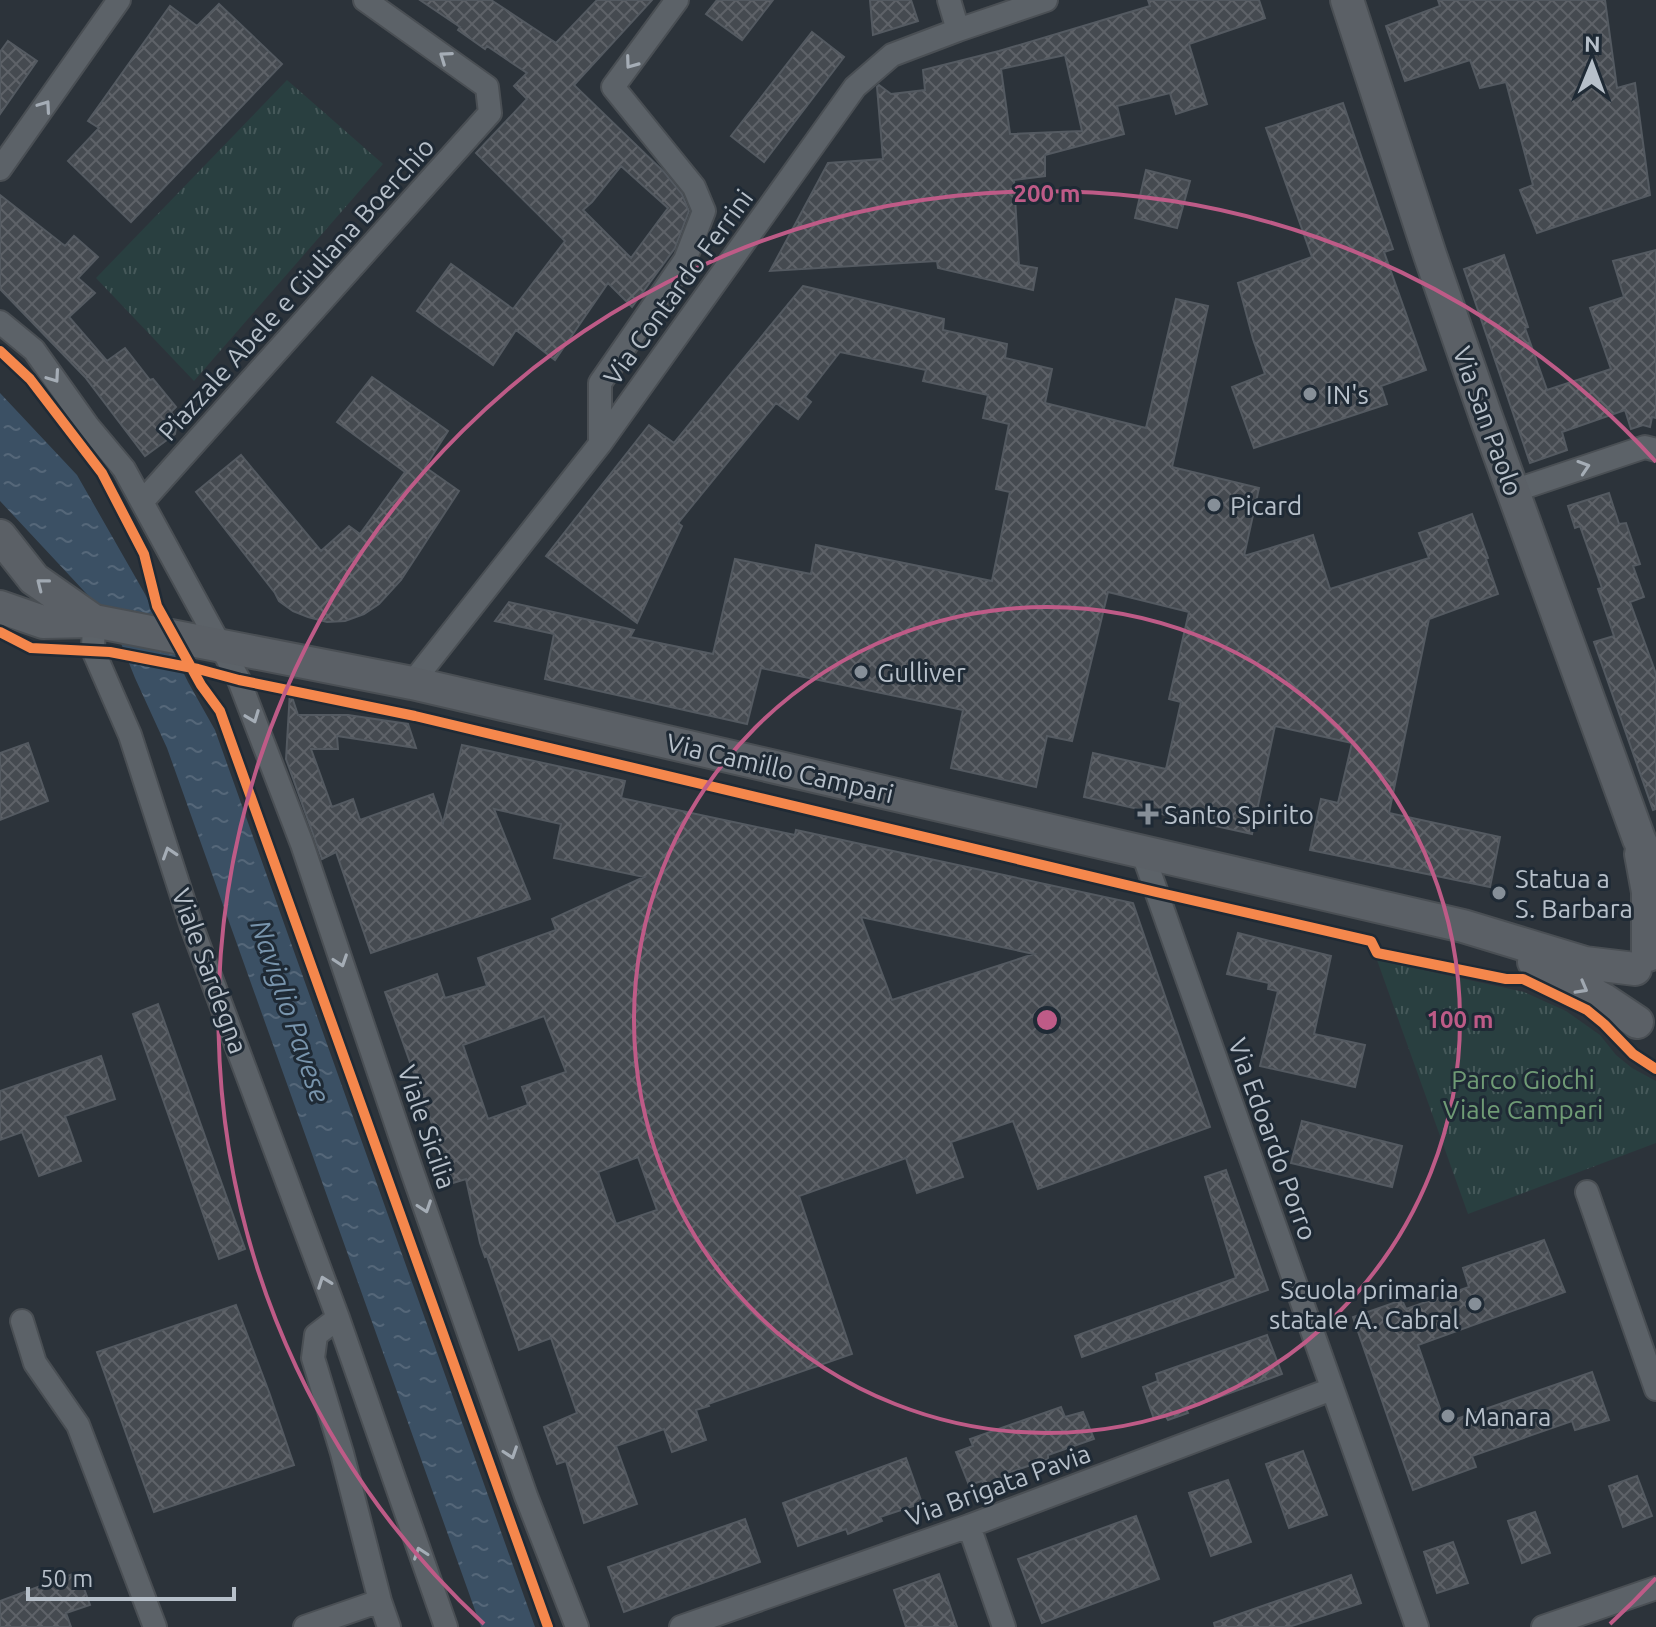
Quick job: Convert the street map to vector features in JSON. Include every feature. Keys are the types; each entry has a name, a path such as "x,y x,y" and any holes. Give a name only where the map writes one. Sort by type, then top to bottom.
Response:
{"street":[{"path":"0,169 119,0"},
{"name":"Piazzale Abele e Giuliana Boerchio","path":"142,502 490,113 487,87 365,0"},
{"path":"600,444 600,383 685,260 704,211 694,187 613,87 677,0"},
{"path":"949,0 958,30"},
{"name":"Via Contardo Ferrini","path":"412,683 600,444 855,87 892,55 1046,0"},
{"name":"Via San Paolo","path":"1347,0 1430,255 1513,491 1639,839 1656,875"},
{"name":"Viale Sicilia","path":"0,322 34,350 88,426 124,469 239,680 302,844 500,1423 577,1627"},
{"path":"1513,491 1645,447 1656,450"},
{"path":"0,536 34,579 94,621"},
{"path":"4,601 43,622 94,621"},
{"name":"Via Camillo Campari","path":"94,621 412,683 1463,926 1585,963 1646,959"},
{"name":"Viale Sardegna","path":"94,621 93,650 130,735 192,927 338,1318 446,1627"},
{"name":"Via San Paolo","path":"1639,839 1648,892 1646,959 1629,987 1630,1005 1647,1029"},
{"name":"Via Edoardo Porro","path":"1142,851 1417,1627"},
{"name":"Via Camillo Campari","path":"1463,926 1581,988 1647,1029"},
{"path":"1587,1192 1656,1389"},
{"path":"338,1318 316,1335 313,1358 389,1627"},
{"path":"22,1321 35,1363 78,1425 155,1627"},
{"name":"Via Brigata Pavia","path":"681,1627 969,1526 1332,1389"},
{"path":"969,1526 1004,1627"},
{"path":"1543,1627 1656,1588"},
{"path":"305,1627 380,1601"}],"green space":[{"path":"287,80 383,164 194,381 96,278"},
{"name":"Parco Giochi Viale Campari","path":"1377,960 1524,992 1566,1011 1600,1035 1616,1055 1632,1068 1656,1081 1656,1143 1468,1214"}],"water":[{"name":"Naviglio Pavese","path":"0,393 77,475 145,594 215,730 535,1627 481,1627 167,748 112,621 0,501"}],"building":[{"path":"420,0 491,0 556,43 597,0 652,0 574,85 664,172 682,194 689,211 675,248 632,307 608,283 555,360 516,330 493,365 417,311 451,264 513,309 565,241 476,153 527,99 514,86 527,73 487,46 485,49 458,30 460,27","holes":["621,166 668,208 631,258 583,210"]},
{"path":"717,0 773,0 742,40 706,14"},
{"path":"870,0 911,0 918,21 873,35"},
{"path":"1148,0 1259,0 1265,18 1189,44 1207,104 1176,114 1170,93 1117,106 1124,134 1045,155 1045,176 1014,180 1019,265 1037,268 1033,290 938,268 937,261 770,271 828,163 883,159 879,85 891,94 925,90 923,70 1150,6","holes":["1065,55 1082,131 1010,134 1001,69"]},
{"path":"1438,0 1605,0 1617,88 1635,83 1650,195 1537,233 1520,190 1533,185 1506,82 1480,88 1470,60 1405,81 1386,26 1440,6"},
{"path":"219,4 282,64 131,222 68,161 99,128 88,121 170,6 197,26"},
{"path":"812,32 844,57 764,162 731,136"},
{"path":"8,41 37,61 0,114 0,52"},
{"path":"1343,103 1393,249 1384,252 1426,370 1381,386 1387,404 1254,448 1232,387 1265,374 1238,283 1312,257 1266,128"},
{"path":"1146,170 1190,181 1177,228 1135,218"},
{"path":"0,195 65,246 74,236 98,257 78,278 95,293 69,317 107,361 125,348 176,407 171,412 177,421 175,434 145,456 85,377 0,289"},
{"path":"1656,250 1656,418 1652,417 1650,427 1643,425 1631,429 1625,410 1562,432 1567,450 1530,463 1464,269 1504,255 1547,390 1611,369 1590,308 1624,297 1613,261"},
{"path":"803,286 944,319 943,330 1007,344 1005,358 1052,369 1045,403 1146,428 1176,299 1208,306 1172,467 1259,488 1244,556 1313,535 1330,589 1429,558 1419,533 1472,514 1498,594 1429,619 1389,813 1500,837 1490,887 1310,850 1321,799 1338,803 1352,743 1275,726 1252,834 1084,797 1093,753 1166,769 1181,702 1169,699 1189,612 1108,592 1072,741 1047,736 1036,787 951,768 963,710 761,668 747,724 545,679 554,634 495,621 509,602 634,630 630,637 713,654 735,559 811,574 816,545 992,581 1010,492 996,489 1009,424 983,418 988,395 923,381 926,370 840,352 805,397 811,402 798,419 776,403 678,523 682,526 637,623 546,556 649,425 674,443"},
{"path":"372,377 448,431 425,467 459,491 401,580 379,604 345,621 327,622 293,611 279,601 196,492 241,455 321,551 349,526 360,534 405,472 337,422"},
{"path":"1609,493 1619,524 1626,523 1640,564 1633,566 1644,597 1630,602 1656,674 1656,809 1653,810 1594,642 1614,636 1598,589 1602,588 1580,526 1575,528 1568,506"},
{"path":"290,691 298,715 348,715 408,724 416,748 337,736 338,749 311,749 332,807 353,799 360,820 433,794 443,823 462,745 625,781 621,798 795,835 796,830 1133,903 1210,1127 1038,1189 1013,1121 951,1142 963,1177 917,1193 906,1158 799,1196 852,1354 696,1410 706,1440 672,1452 664,1429 616,1446 637,1504 584,1523 566,1461 557,1464 544,1427 577,1413 551,1338 519,1350 480,1243 466,1179 453,1183 385,992 437,974 445,998 487,986 478,958 556,930 552,919 644,877 554,858 561,824 494,809 530,899 371,953 336,852 322,859 286,759","holes":["861,917 1034,954 892,1000","544,1016 566,1072 522,1087 528,1105 488,1119 463,1045","638,1157 657,1210 616,1224 598,1172"]},
{"path":"28,743 48,801 0,820 0,753"},
{"path":"1238,933 1331,956 1314,1034 1365,1045 1355,1087 1260,1066 1278,991 1268,989 1269,983 1227,974"},
{"path":"158,1004 245,1249 219,1259 133,1014"},
{"path":"101,1056 115,1099 65,1116 81,1161 39,1176 22,1132 0,1140 0,1091"},
{"path":"1302,1121 1402,1146 1392,1187 1291,1163"},
{"path":"1226,1170 1268,1290 1082,1357 1075,1336 1236,1278 1205,1177"},
{"path":"1544,1240 1565,1292 1418,1345 1445,1423 1592,1372 1609,1420 1575,1430 1572,1421 1472,1456 1476,1467 1413,1490 1353,1317 1402,1300 1406,1309 1469,1287 1463,1268"},
{"path":"236,1305 294,1465 154,1512 97,1352"},
{"path":"1267,1335 1282,1374 1186,1409 1188,1413 1168,1420 1165,1415 1154,1419 1143,1387 1158,1381 1156,1374"},
{"path":"1061,1407 1065,1417 1083,1412 1094,1439 1002,1475 1002,1480 985,1487 982,1481 969,1485 956,1452 973,1446 970,1439"},
{"path":"1303,1451 1327,1515 1289,1528 1266,1464"},
{"path":"906,1458 922,1503 880,1517 882,1521 848,1534 846,1529 798,1546 783,1503"},
{"path":"1637,1476 1652,1516 1623,1527 1609,1486"},
{"path":"1228,1480 1251,1542 1211,1556 1189,1493"},
{"path":"1535,1512 1550,1553 1522,1563 1508,1521"},
{"path":"1136,1516 1159,1579 1042,1623 1018,1559"},
{"path":"745,1519 760,1562 624,1612 608,1567"},
{"path":"1453,1542 1468,1583 1437,1593 1424,1552"},
{"path":"78,1572 90,1605 66,1613 71,1627 0,1627 0,1601"},
{"path":"939,1574 957,1627 906,1627 894,1590"},
{"path":"1351,1575 1361,1603 1289,1627 1215,1627 1214,1623"}],"cycle path":[{"path":"0,351 30,379 102,473 144,554 157,606 201,685 220,711 548,1627"},
{"path":"0,632 31,648 110,652 415,716 1371,941 1377,953 1506,979 1523,979 1587,1010 1633,1054 1656,1069"}],"place":[{"name":"IN's","path":"1310,394"},
{"name":"Picard","path":"1214,505"},
{"name":"Gulliver","path":"861,672"},
{"name":"Santo Spirito","path":"1148,814"},
{"name":"Statua a S. Barbara","path":"1499,893"},
{"name":"Scuola primaria statale A. Cabral","path":"1475,1304"},
{"name":"Manara","path":"1448,1416"}]}
